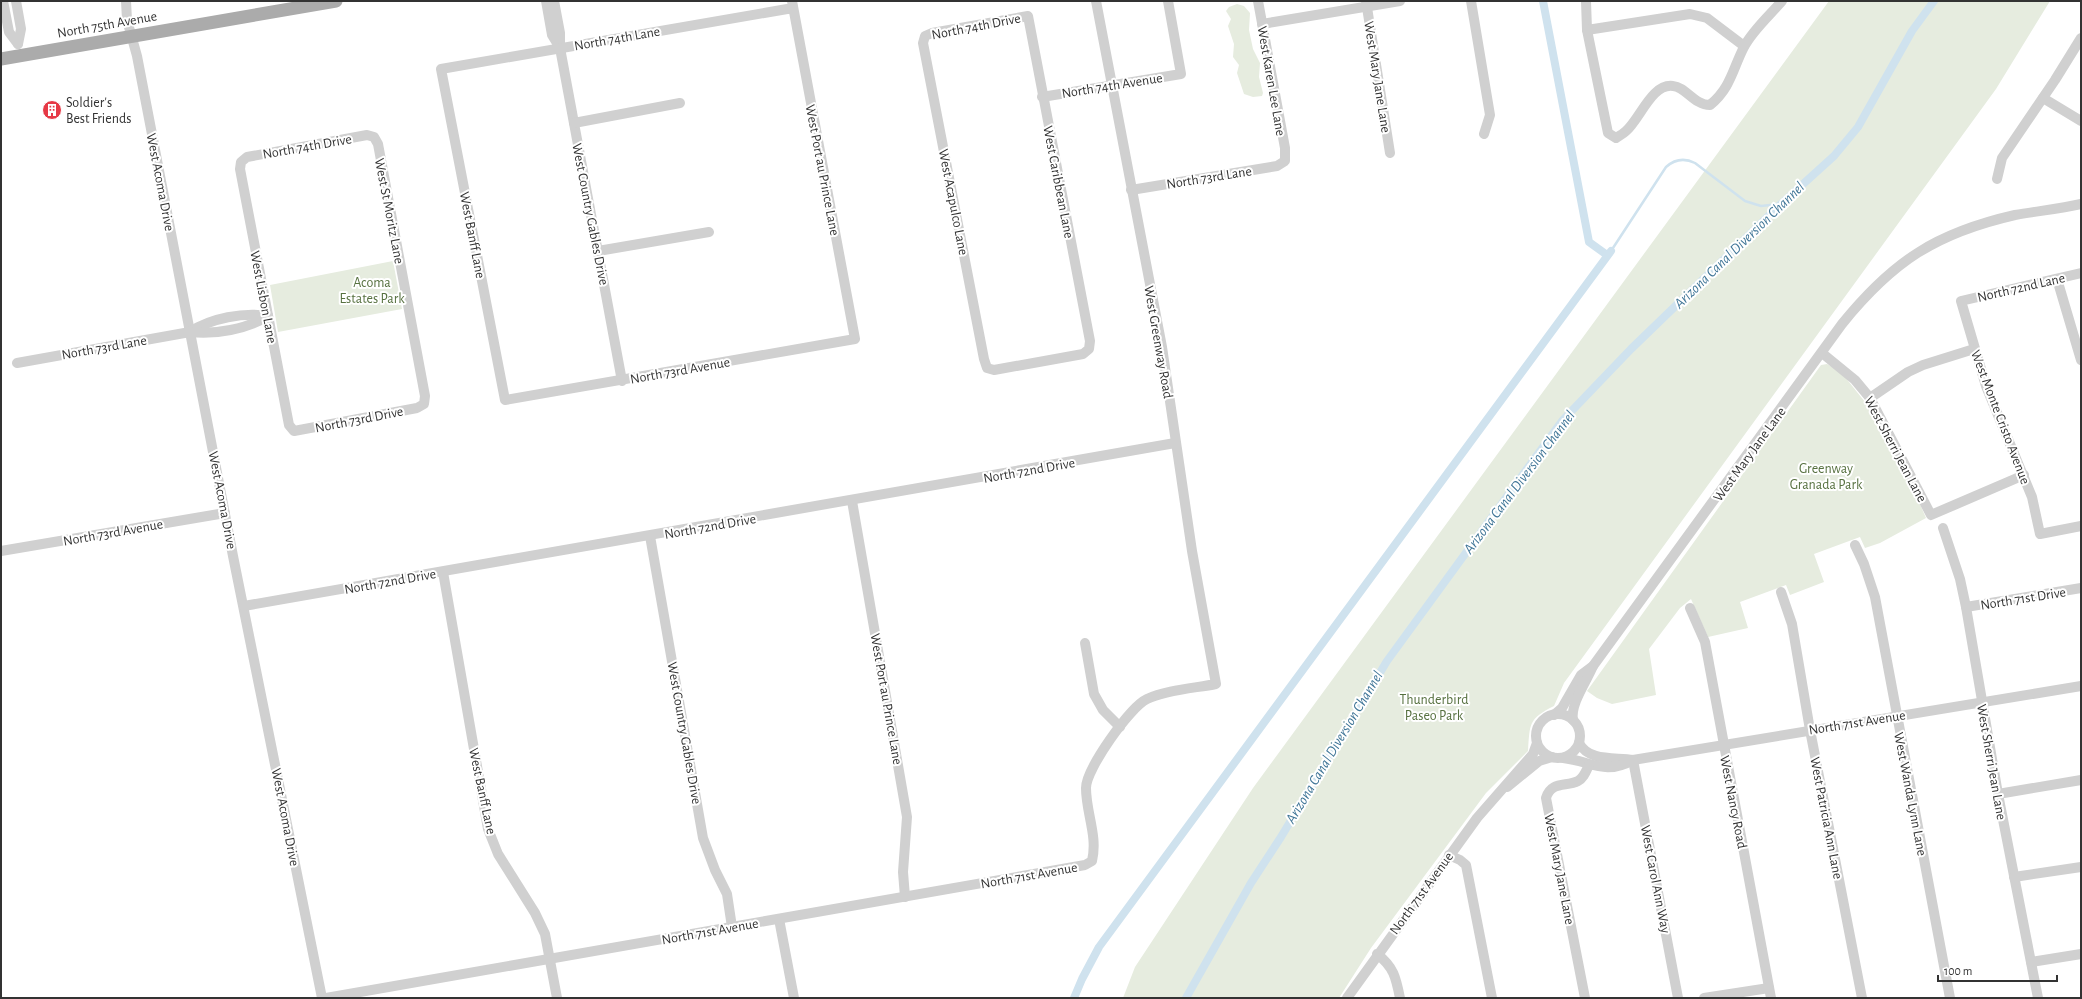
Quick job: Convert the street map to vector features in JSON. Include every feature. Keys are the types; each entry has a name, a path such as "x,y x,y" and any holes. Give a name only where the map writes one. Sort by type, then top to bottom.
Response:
{"main road":[{"name":"North 75th Avenue","path":"1,59 307,4 336,1"}],"street":[{"path":"3,1 9,32 18,44 21,29 16,1"},
{"name":"West Acoma Drive","path":"126,1 127,20 137,56 225,513 322,998"},
{"name":"West Country Gables Drive","path":"546,1 552,35 560,48"},
{"name":"West Country Gables Drive","path":"554,1 560,33 560,48 622,381"},
{"name":"West Greenway Road","path":"1096,1 1162,347 1192,551 1216,684 1147,698 1136,706 1120,727"},
{"name":"North 74th Avenue","path":"1042,97 1181,74 1168,1"},
{"name":"West Karen Lee Lane","path":"1258,1 1285,161"},
{"path":"1262,24 1366,4 1400,1"},
{"path":"1471,1 1490,115 1484,134"},
{"path":"1586,1 1587,30 1608,134 1616,138 1627,131 1656,92 1665,85 1675,86 1703,105 1710,105 1716,100 1733,75 1744,46 1782,1"},
{"name":"West Mary Jane Lane","path":"1366,4 1390,153"},
{"name":"North 74th Lane","path":"441,69 792,5"},
{"name":"West Port au Prince Lane","path":"792,5 855,339"},
{"path":"1587,30 1690,14 1707,18 1744,46"},
{"name":"North 74th Drive","path":"925,36 932,33 1028,16"},
{"name":"West Caribbean Lane","path":"1028,16 1042,97 1090,341 1088,349"},
{"name":"West Acapulco Lane","path":"925,36 923,43 984,359 987,368 994,370 1083,354 1088,349"},
{"path":"1996,179 2002,158 2043,98 2081,38"},
{"name":"West Banff Lane","path":"441,69 505,400"},
{"path":"2043,98 2081,121"},
{"path":"574,123 680,103"},
{"name":"North 74th Drive","path":"241,162 247,157 367,135 374,137"},
{"name":"West St Moritz Lane","path":"374,137 378,144 424,388 424,404"},
{"name":"North 73rd Lane","path":"1131,190 1277,166 1285,161"},
{"name":"West Lisbon Lane","path":"241,162 240,169 289,425 294,431"},
{"name":"West Mary Jane Lane","path":"1573,720 1573,707 1593,666 1862,299 1887,274 1916,253 1942,238 1980,224 2016,215 2081,204"},
{"path":"598,252 709,232"},
{"name":"North 72nd Lane","path":"1961,301 2081,273"},
{"path":"2057,279 2081,360"},
{"name":"West Monte Cristo Avenue","path":"1961,301 1986,386 2032,497 2040,534 2081,526"},
{"name":"North 73rd Lane","path":"17,363 190,332 205,334 222,325 253,314 268,316"},
{"name":"North 73rd Avenue","path":"505,400 622,381 855,339"},
{"path":"1870,398 1908,372 1923,365 1974,349"},
{"name":"West Sherri Jean Lane","path":"1822,353 1855,380 1870,398 1931,516 2024,475"},
{"name":"North 73rd Drive","path":"294,431 417,408 424,404"},
{"name":"North 72nd Drive","path":"244,606 852,501 1175,443"},
{"name":"West Port au Prince Lane","path":"852,501 907,816 903,872 905,897"},
{"name":"North 73rd Avenue","path":"1,551 225,513"},
{"name":"West Sherri Jean Lane","path":"1943,528 1960,579 1966,607 1998,794 2038,998"},
{"name":"West Country Gables Drive","path":"650,536 703,838 715,870 727,894 732,927"},
{"name":"West Wanda Lynn Lane","path":"1855,545 1864,564 1875,597 1896,716 1950,998"},
{"name":"West Banff Lane","path":"443,572 488,829 498,854 535,913 545,934 557,998"},
{"name":"North 71st Drive","path":"1966,607 2081,588"},
{"name":"West Patricia Ann Lane","path":"1781,592 1792,624 1810,730 1862,998"},
{"name":"West Nancy Road","path":"1690,608 1705,642 1770,993"},
{"path":"1085,644 1094,694 1103,710 1120,727"},
{"name":"West Mary Jane Lane","path":"1554,715 1562,708 1581,675 1593,666"},
{"name":"North 71st Avenue","path":"1500,792 1516,782 1539,761 1558,758 1573,753 1579,744 1582,749 1591,755 1633,760 1724,746 1981,701 2081,686"},
{"path":"1554,715 1567,716 1573,720 1580,730 1579,744"},
{"name":"North 71st Avenue","path":"1554,715 1542,722 1536,735 1537,743 1543,752 1558,758 1576,760 1589,765 1606,768 1621,767 1633,760"},
{"name":"North 71st Avenue","path":"326,998 1085,865 1092,861 1095,846 1086,785 1089,773 1120,727"},
{"name":"North 71st Avenue","path":"1347,998 1449,855 1477,818 1532,754 1537,743"},
{"name":"West Carol Ann Way","path":"1633,760 1678,998"},
{"name":"West Mary Jane Lane","path":"1585,998 1546,798 1548,791 1554,786 1578,781 1584,776 1589,765"},
{"path":"1998,794 2081,780"},
{"path":"1449,855 1460,860 1466,865 1492,998"},
{"path":"2014,877 2081,867"},
{"path":"779,919 794,998"},
{"path":"1377,954 1390,965 1400,998"},
{"path":"2031,962 2081,954"},
{"path":"1704,998 1770,993"}],"green space":[{"name":"Thunderbird Paseo Park","path":"1829,1 2050,1 1996,89 1564,683 1554,706 1539,715 1532,723 1529,734 1528,751 1486,793 1371,948 1339,998 1123,998 1135,967 1253,788"},
{"path":"1237,4 1244,6 1250,13 1249,30 1253,49 1260,63 1259,77 1263,93 1262,96 1253,97 1244,94 1237,73 1239,65 1233,57 1234,44 1228,26 1231,19 1226,11 1229,7"},
{"name":"Acoma Estates Park","path":"393,261 402,309 278,332 270,285"},
{"name":"Greenway Granada Park","path":"1827,364 1841,372 1865,402 1919,502 1926,518 1880,543 1865,548 1860,537 1814,554 1824,582 1790,595 1786,585 1740,602 1748,628 1708,637 1691,599 1680,608 1649,649 1656,695 1612,704 1597,698 1587,691 1821,365"}],"waterway":[{"path":"1543,1 1589,242 1607,255"},
{"name":"Arizona Canal Diversion Channel","path":"1186,998 1251,883 1281,837 1387,661 1562,421 1631,349 1781,204 1834,156 1858,127 1912,31 1934,1"},
{"path":"1611,251 1666,167 1676,161 1688,160 1695,163 1745,201 1761,206 1781,204"},
{"path":"1074,998 1099,947 1611,251"}],"place":[{"name":"Soldier's Best Friends","path":"52,110"}]}
